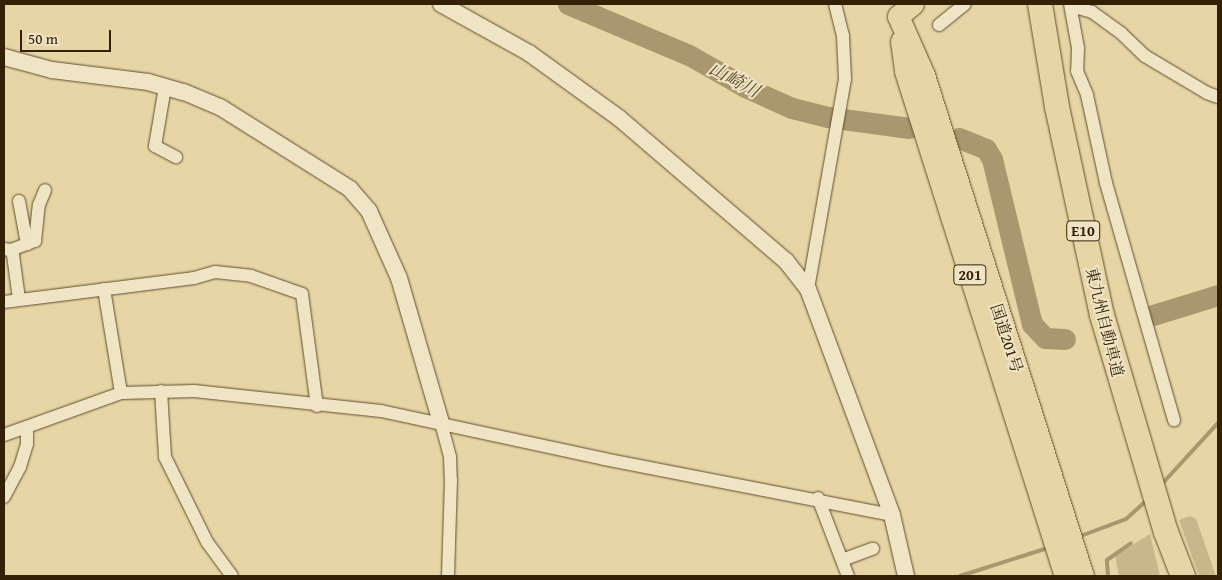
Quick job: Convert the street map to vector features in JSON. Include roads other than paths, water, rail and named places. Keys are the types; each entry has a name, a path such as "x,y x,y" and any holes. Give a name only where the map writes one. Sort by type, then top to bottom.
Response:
{"highway":[{"name":"東九州自動車道","path":"1040,4 1079,216 1102,315 1143,455 1169,531"},
{"name":"国道201号","path":"905,10 1059,529 1067,554 1084,576"},
{"path":"1169,531 1183,576"},
{"path":"1169,531 1191,576"},
{"name":"国道201号","path":"1065,576 1067,554"}],"street":[{"path":"441,4 529,53 619,118 786,261 808,289 892,515 906,576"},
{"path":"808,289 845,79 843,36 835,4"},
{"path":"940,25 965,4"},
{"path":"1174,420 1106,183 1087,95 1077,71 1078,48 1071,5 1092,12 1121,33 1145,56 1207,94 1218,97"},
{"path":"4,57 52,70 165,87 220,106 286,146 350,189 369,211 399,278 450,457 448,576"},
{"path":"165,87 156,146 176,157"},
{"path":"19,298 7,250 35,241 39,205 45,190"},
{"path":"19,201 27,244"},
{"path":"4,302 19,298 232,272 302,294 317,406"},
{"path":"104,289 121,393"},
{"path":"161,391 165,457 207,542 232,576"},
{"path":"4,435 27,429 83,404 121,393 194,391 317,406 381,411 604,459 818,498 892,515"},
{"path":"4,497 20,467 27,444 27,429"},
{"path":"818,498 848,576"},
{"path":"842,560 873,549"}],"waterway":[{"name":"山崎川","path":"568,4 689,55 745,87 792,108 828,117 909,128"},
{"name":"山崎川","path":"959,138 986,149 992,159 1032,324 1045,338 1065,339"},
{"name":"山崎川","path":"1153,315 1218,295"},
{"path":"1161,485 1218,423"},
{"path":"1078,537 1126,519 1148,499"},
{"path":"1108,576 1107,560 1131,543"},
{"path":"960,576 1048,548"}]}
